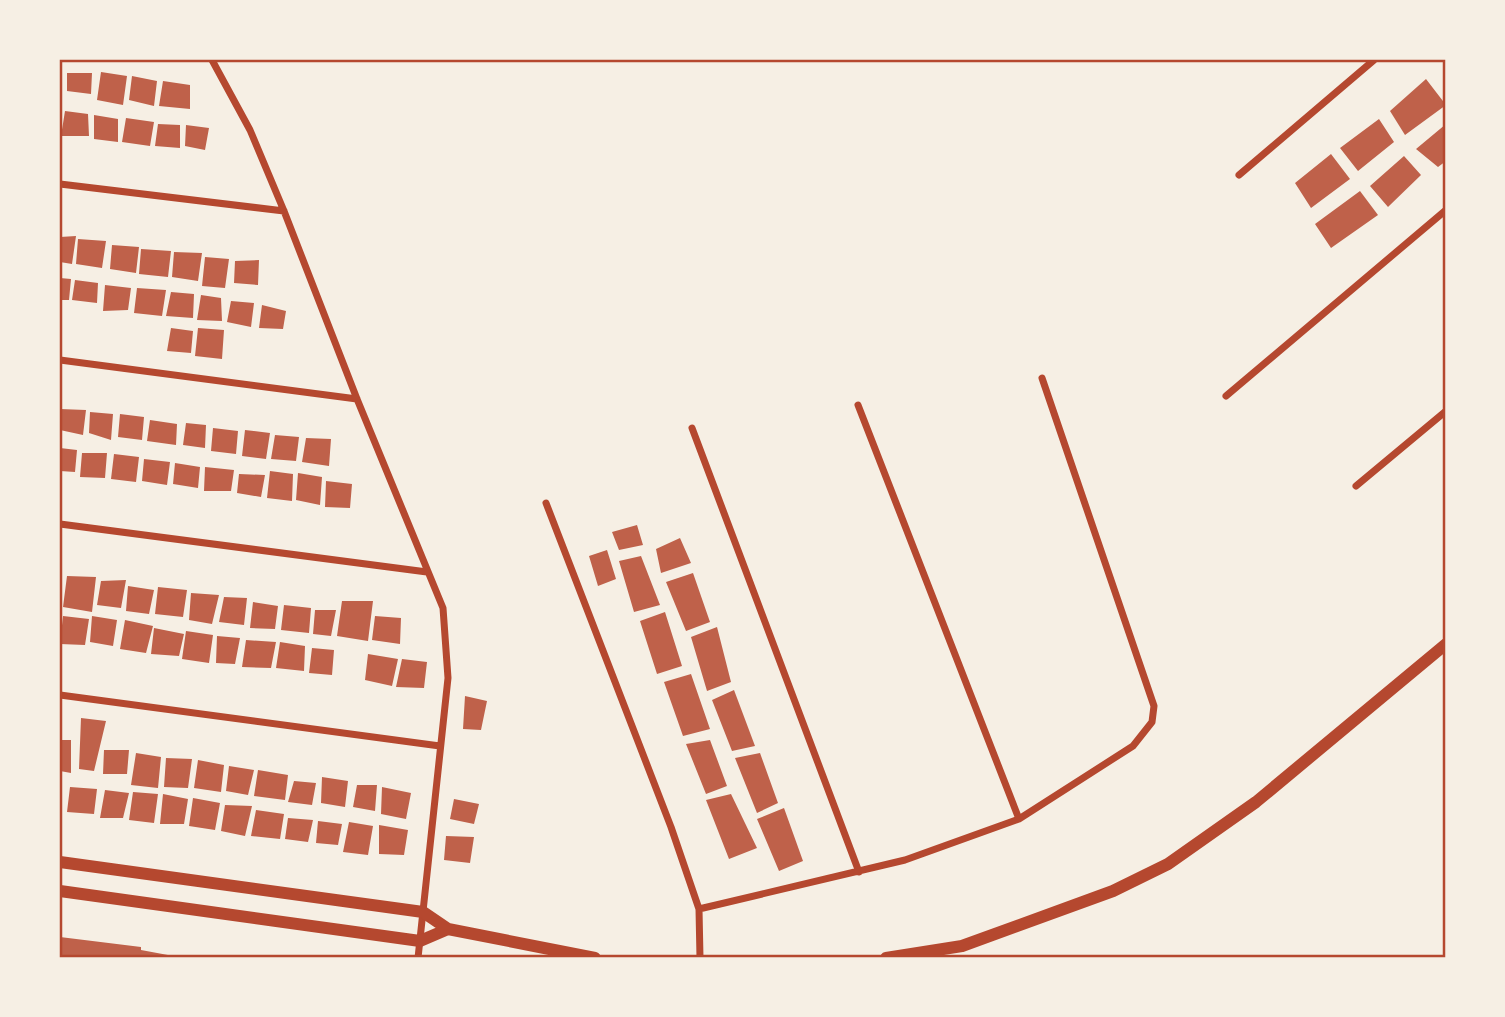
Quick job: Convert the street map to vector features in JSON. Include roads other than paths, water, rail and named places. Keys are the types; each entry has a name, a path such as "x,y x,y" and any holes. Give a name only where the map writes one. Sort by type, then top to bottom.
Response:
{"street":[{"path":"212,60 250,130 443,608 449,678 418,957"},
{"path":"1239,175 1374,60"},
{"path":"60,184 284,211"},
{"path":"1226,396 1446,210"},
{"path":"60,360 357,399"},
{"path":"698,909 905,860 1019,818 1133,746 1152,722 1154,706 1042,378"},
{"path":"858,405 1019,818"},
{"path":"1356,486 1446,411"},
{"path":"692,428 859,872"},
{"path":"546,503 671,827 698,909 699,957"},
{"path":"60,524 427,572"},
{"path":"886,957 962,946 1113,891 1168,864 1256,802 1446,644"},
{"path":"60,695 440,746"},
{"path":"60,862 423,912 448,929 595,957"},
{"path":"60,891 420,941 448,929"}]}
